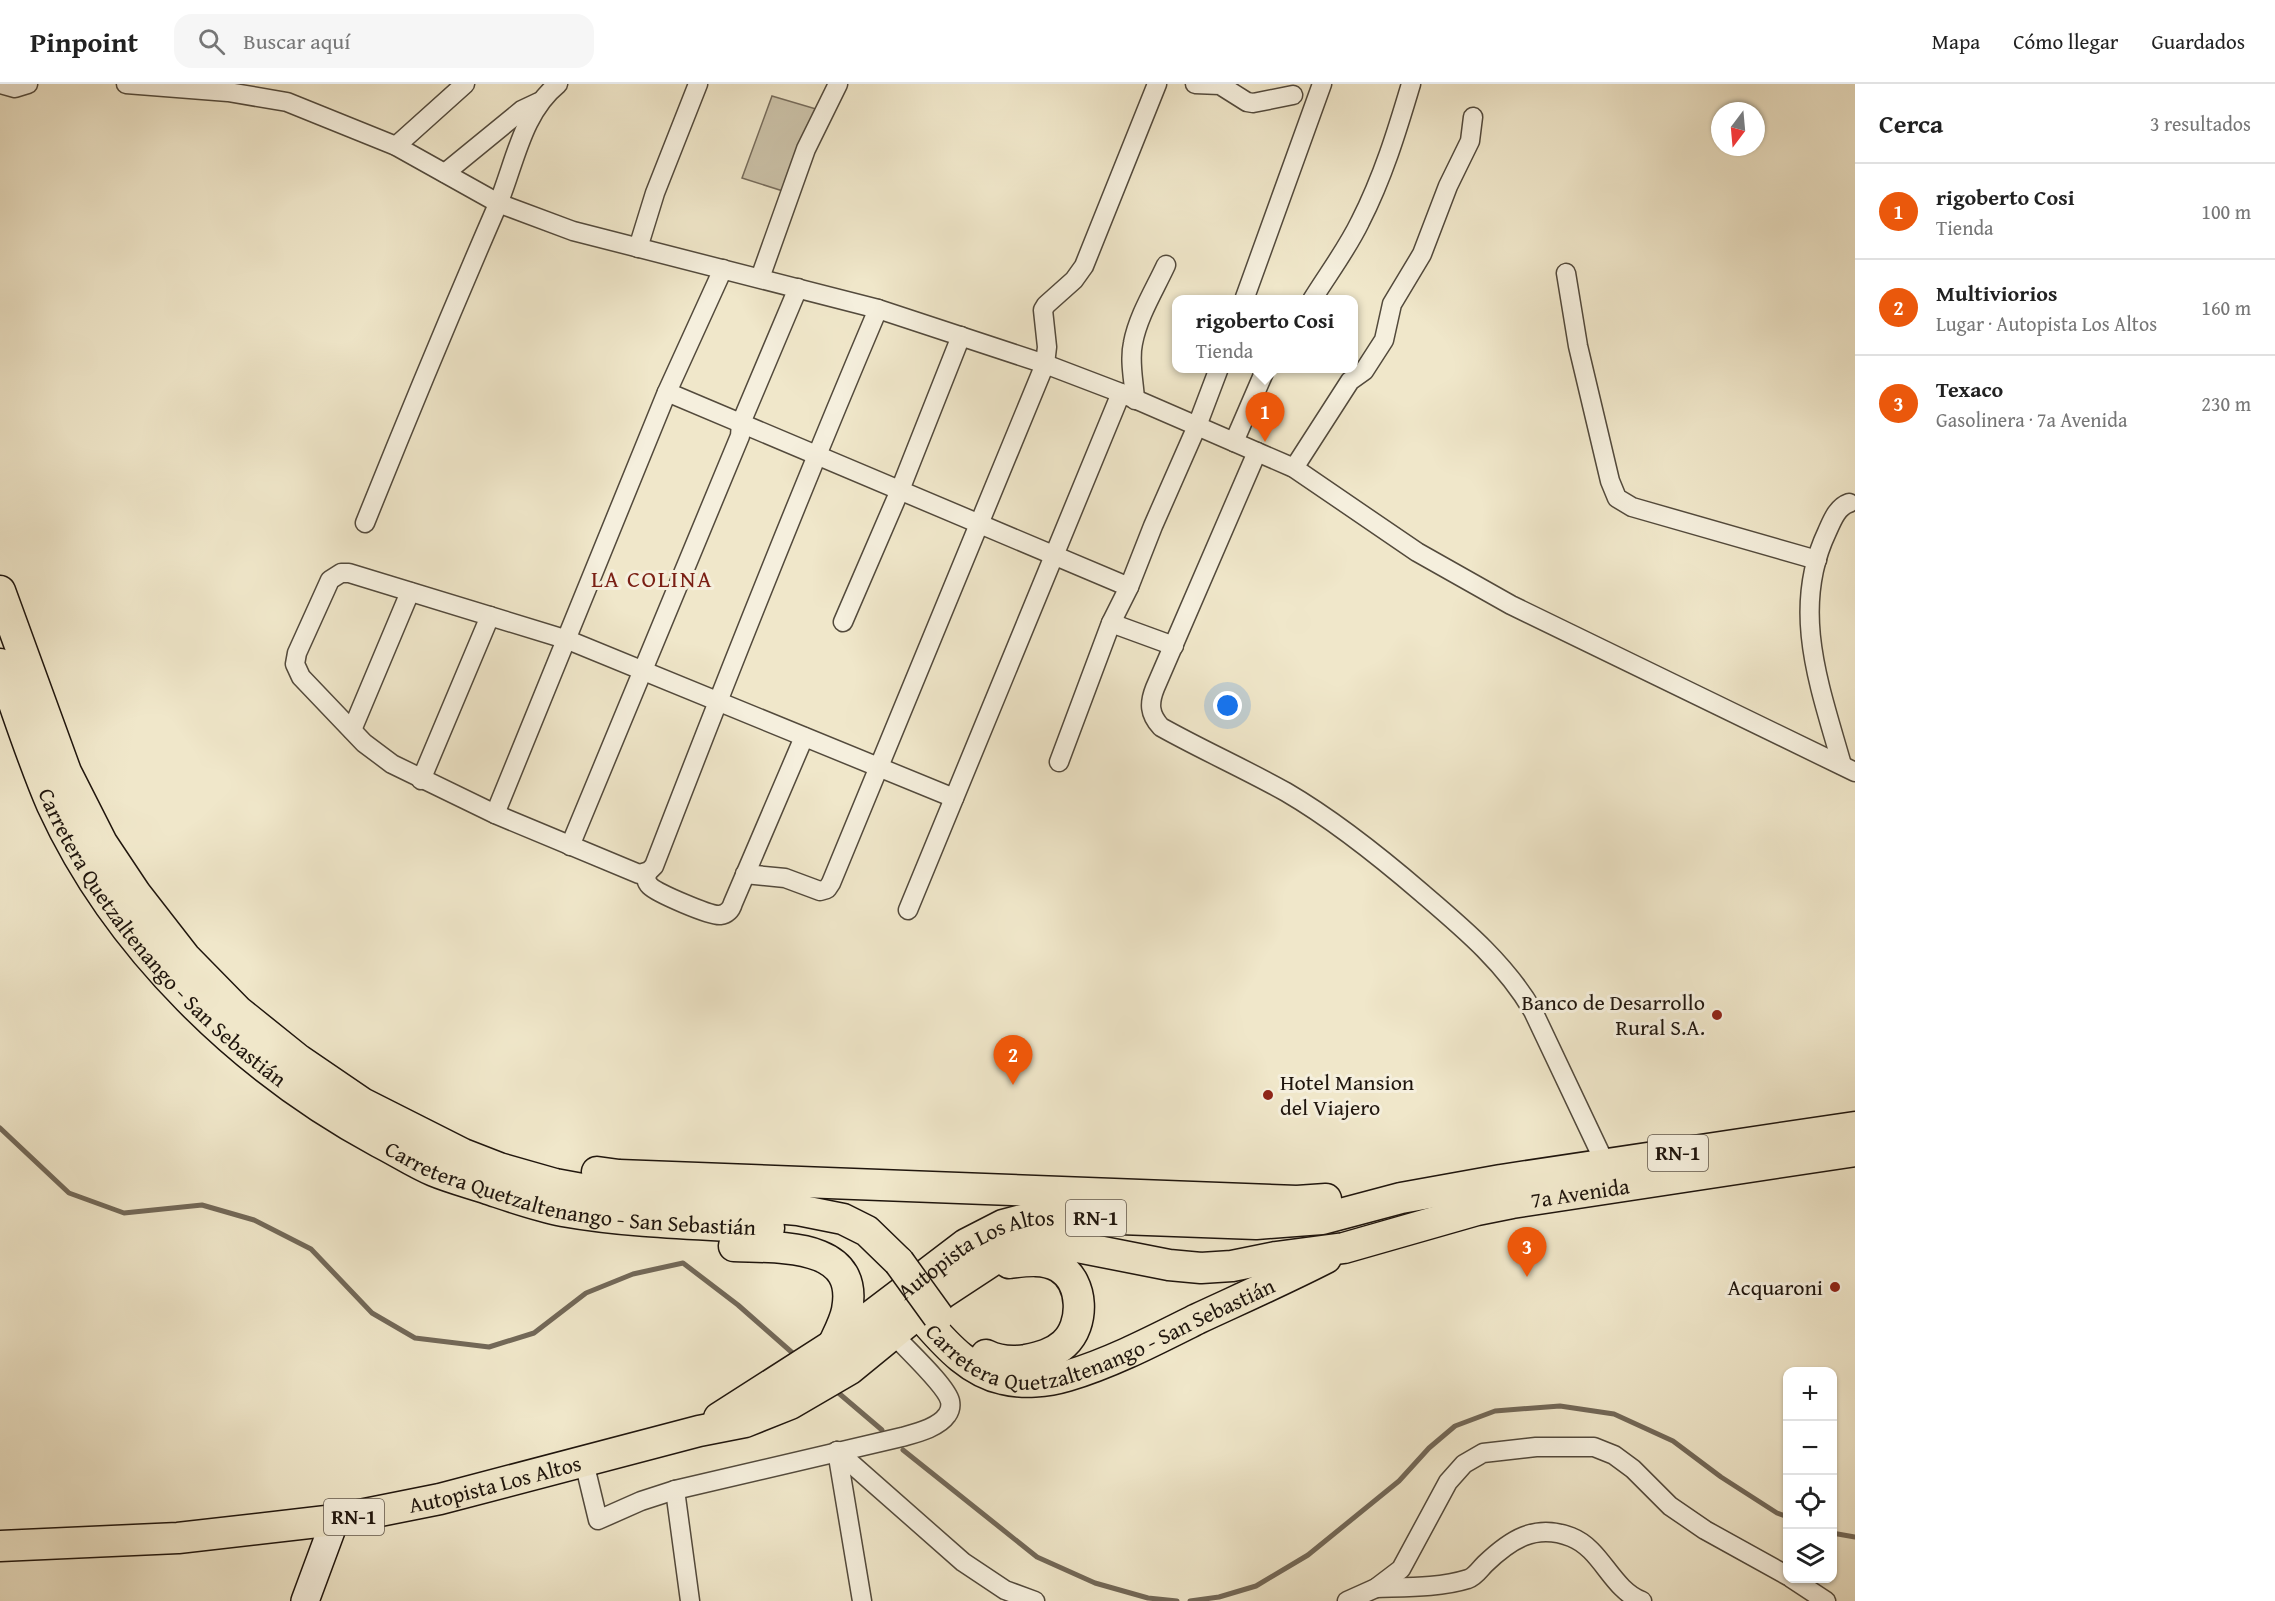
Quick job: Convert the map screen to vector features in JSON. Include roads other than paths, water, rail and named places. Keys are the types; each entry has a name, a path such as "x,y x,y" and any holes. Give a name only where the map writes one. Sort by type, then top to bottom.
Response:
{"main road":[{"name":"Carretera Quetzaltenango - San Sebastián","path":"0,591 66,772 102,843 143,903 185,957 238,1011 299,1060 362,1103 463,1154 499,1168 555,1184 609,1194 798,1210 843,1219 867,1231 932,1319 946,1346 961,1359 980,1370 1006,1380 1038,1382 1065,1376 1102,1363 1285,1279 1344,1248"},
{"name":"Carretera Quetzaltenango - San Sebastián","path":"0,664 52,805 86,866 124,923 169,979 221,1031 277,1078 349,1125 432,1171 513,1197 561,1210 640,1222 805,1230 842,1240 894,1268"},
{"name":"7a Avenida","path":"1344,1248 1477,1210 1559,1194 1607,1175 1855,1127"},
{"path":"426,1134 540,1164 619,1175 1297,1201 1401,1198"},
{"name":"7a Avenida","path":"1401,1198 1855,1151"},
{"path":"432,1171 520,1210 600,1236 632,1241 795,1249 822,1256 836,1264 847,1279 847,1311 838,1354"},
{"name":"Autopista Los Altos","path":"0,1546 178,1538 335,1520 440,1499 699,1431 745,1422 838,1354 966,1244 1003,1225 1030,1218 1066,1217 1256,1224 1322,1219 1401,1198"},
{"name":"Autopista Los Altos","path":"838,1354 893,1334 943,1293 982,1267 1013,1247 1032,1242 1057,1243 1169,1265 1201,1268 1232,1266 1276,1257 1344,1248"},
{"name":"Carretera Quetzaltenango - San Sebastián","path":"932,1319 968,1345 990,1357 1014,1362 1044,1356 1065,1343 1077,1322 1079,1301 1070,1278 1059,1267 1030,1260 982,1267"}],"street":[{"path":"0,84 15,88 27,84"},
{"path":"126,84 228,92 287,102 396,146 498,203 573,231 878,309 1045,364 1294,468 1417,552 1511,605 1849,769"},
{"path":"396,146 465,84"},
{"path":"365,523 498,203 527,124 539,102 558,84"},
{"path":"638,248 655,193 698,84"},
{"path":"760,278 806,149 838,84"},
{"path":"745,874 784,878 820,891 827,889 831,884 1045,364 1047,347 1043,310 1074,280 1083,266 1157,84"},
{"path":"1195,84 1220,85 1234,89 1247,102 1253,103 1293,95"},
{"path":"1246,295 1322,84"},
{"path":"1315,295 1359,224 1378,185 1394,143 1411,84"},
{"path":"445,173 522,110 539,102"},
{"path":"1294,468 1350,381 1364,371 1384,340 1392,304 1422,254 1448,186 1470,141 1473,117"},
{"path":"908,910 1054,555 1128,397 1132,344 1137,327 1166,265"},
{"path":"495,814 568,640 667,392 723,269"},
{"path":"1566,273 1578,346 1610,481 1617,498 1632,507 1817,560"},
{"path":"570,846 740,436 741,423 798,288"},
{"path":"878,309 816,454 718,702 654,866 646,873 635,872 495,814 421,780 376,754 301,677 294,664 330,580 341,573 348,573 568,640 718,702 954,798"},
{"path":"843,622 900,490 961,336"},
{"path":"1059,762 1111,623 1129,587 1217,373"},
{"path":"1234,442 1264,373"},
{"path":"667,392 1129,587"},
{"path":"1257,452 1151,698 1150,706 1155,721 1170,732 1286,792 1316,811 1401,875 1495,958 1520,989 1533,1011 1607,1175"},
{"path":"1849,503 1841,508 1834,517 1823,540 1809,603 1811,647 1849,769"},
{"path":"352,730 410,592"},
{"path":"421,780 490,616"},
{"path":"1111,623 1174,646"},
{"path":"646,873 647,882 654,889 706,913 721,915 731,909 804,737"},
{"path":"584,1462 598,1520 641,1501 675,1490 902,1437 923,1430 941,1421 949,1412 950,1401 946,1392 893,1334"},
{"path":"1347,1601 1376,1588 1401,1569 1448,1482 1464,1464 1483,1453 1536,1447 1594,1447 1614,1455 1633,1469 1670,1506 1705,1530 1783,1573"},
{"path":"837,1451 862,1601"},
{"path":"837,1451 963,1562 1005,1590 1035,1601"},
{"path":"675,1490 690,1601"},
{"path":"305,1601 335,1520"},
{"path":"1376,1588 1446,1584 1471,1578 1505,1545 1519,1536 1548,1531 1572,1537 1594,1553 1617,1581 1642,1601"},
{"path":"1799,1583 1827,1601"}],"waterway":[{"path":"0,1128 69,1193 124,1213 202,1205 254,1220 311,1249 372,1313 415,1338 489,1347 534,1333 586,1293 633,1274 683,1263 738,1305 796,1356"},
{"path":"835,1390 882,1430"},
{"path":"1190,1601 1219,1597 1256,1586 1308,1555 1399,1481 1429,1448 1455,1426 1495,1411 1560,1406 1614,1414 1673,1441 1721,1477 1783,1515"},
{"path":"903,1450 1037,1557 1095,1583 1148,1598 1177,1601"},
{"path":"1837,1534 1855,1537"}],"place":[{"name":"rigoberto Cosi","path":"1265,442"},
{"name":"Banco de Desarrollo Rural S.A.","path":"1717,1015"},
{"name":"Multiviorios","path":"1013,1085"},
{"name":"Hotel Mansion del Viajero","path":"1268,1095"},
{"name":"Texaco","path":"1527,1277"},
{"name":"Acquaroni","path":"1835,1287"}],"district":[{"name":"LA COLINA","path":"652,579"}]}
